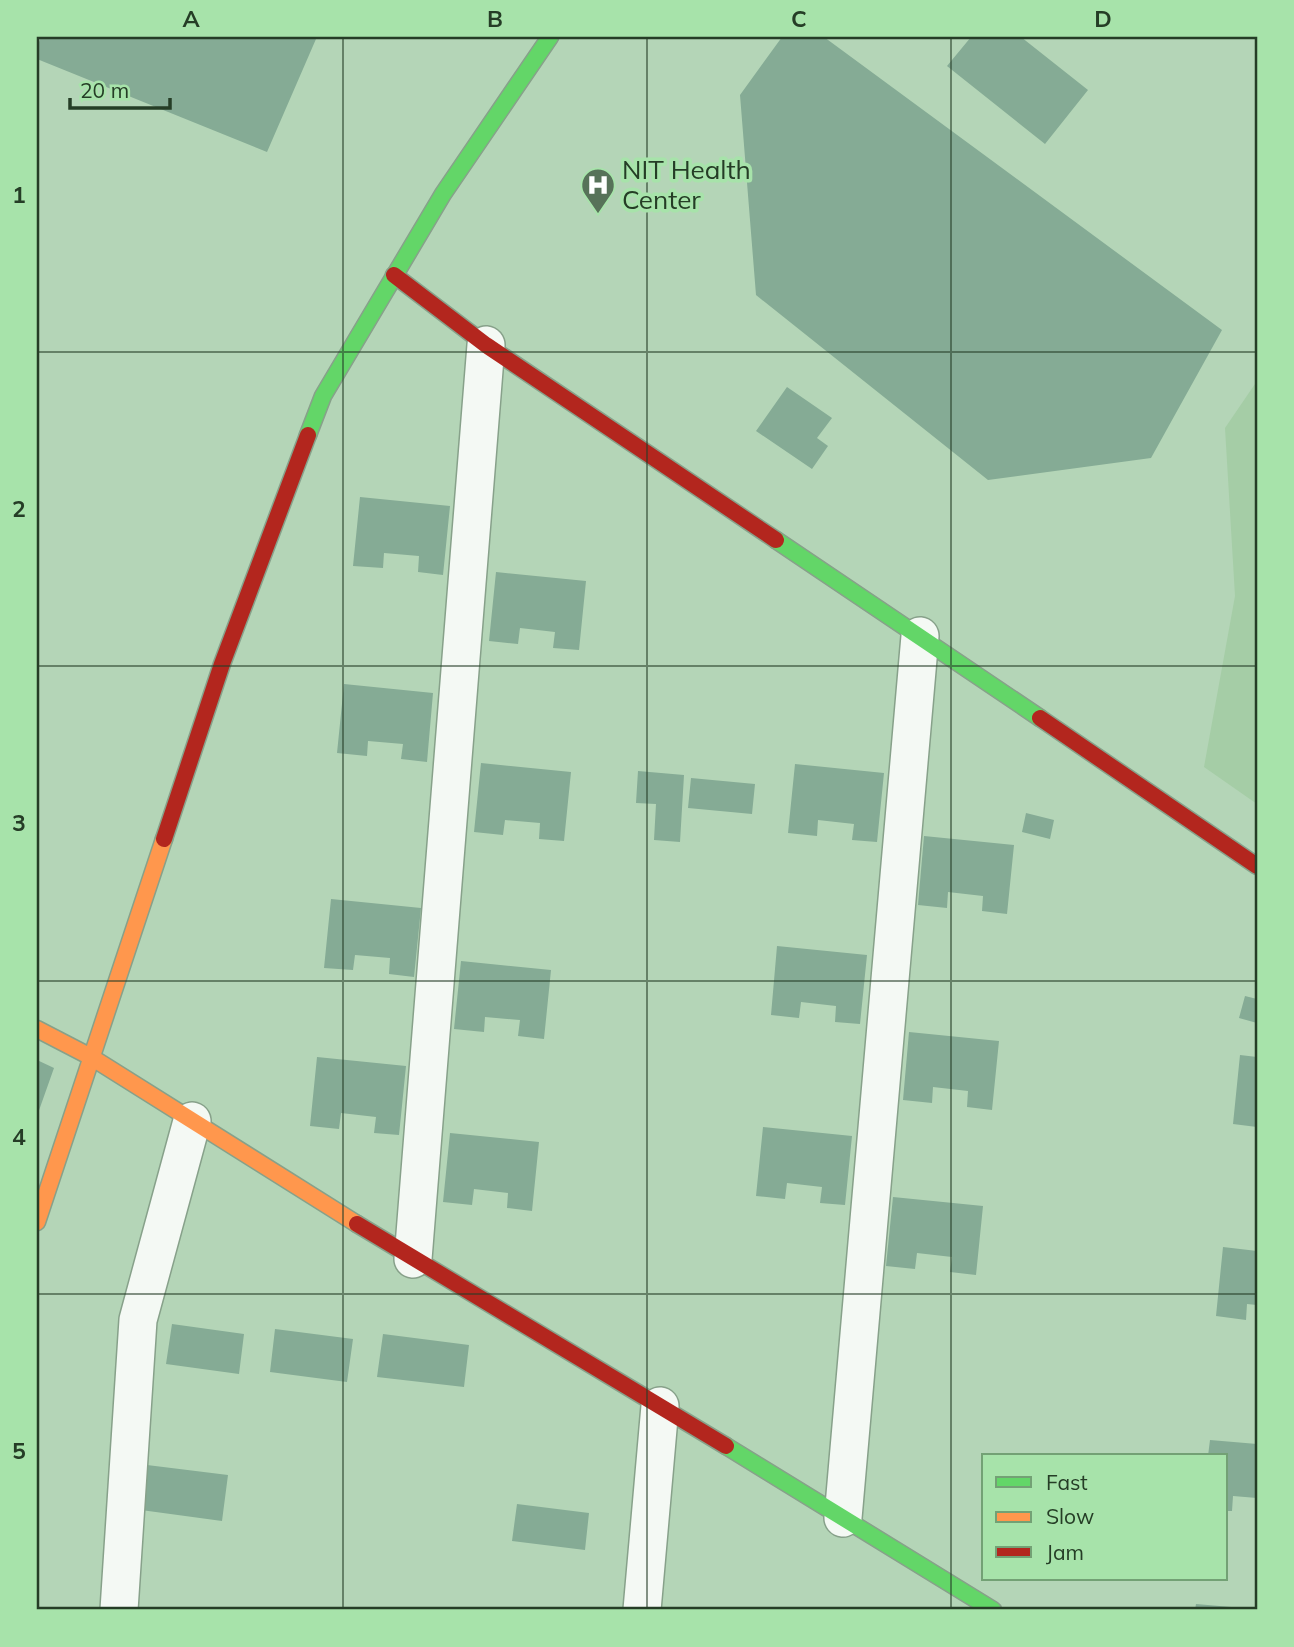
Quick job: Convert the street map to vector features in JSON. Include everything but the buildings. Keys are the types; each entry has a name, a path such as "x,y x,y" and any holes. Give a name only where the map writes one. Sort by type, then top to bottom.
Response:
{"street":[{"path":"37,1222 222,664 323,396 443,194 550,37"},
{"path":"394,275 486,345 1257,866"},
{"path":"413,1259 486,345"},
{"path":"843,1518 920,636"},
{"path":"37,1030 91,1057 413,1259 660,1406 993,1610"},
{"path":"119,1610 138,1320 192,1121"},
{"path":"642,1610 660,1406"}],"green space":[{"path":"1257,381 1257,804 1204,767 1235,596 1225,428"}],"traffic: fast":[{"path":"308,435 323,396 443,194 550,37"},
{"path":"776,540 1040,718"},
{"path":"726,1446 993,1610"}],"traffic: slow":[{"path":"37,1222 164,839"},
{"path":"37,1029 91,1057 357,1224"}],"traffic: jam":[{"path":"394,275 486,345 776,540"},
{"path":"164,839 222,664 308,435"},
{"path":"1040,718 1257,866"},
{"path":"357,1224 726,1446"}],"place":[{"name":"NIT Health Center","path":"598,215"}]}
